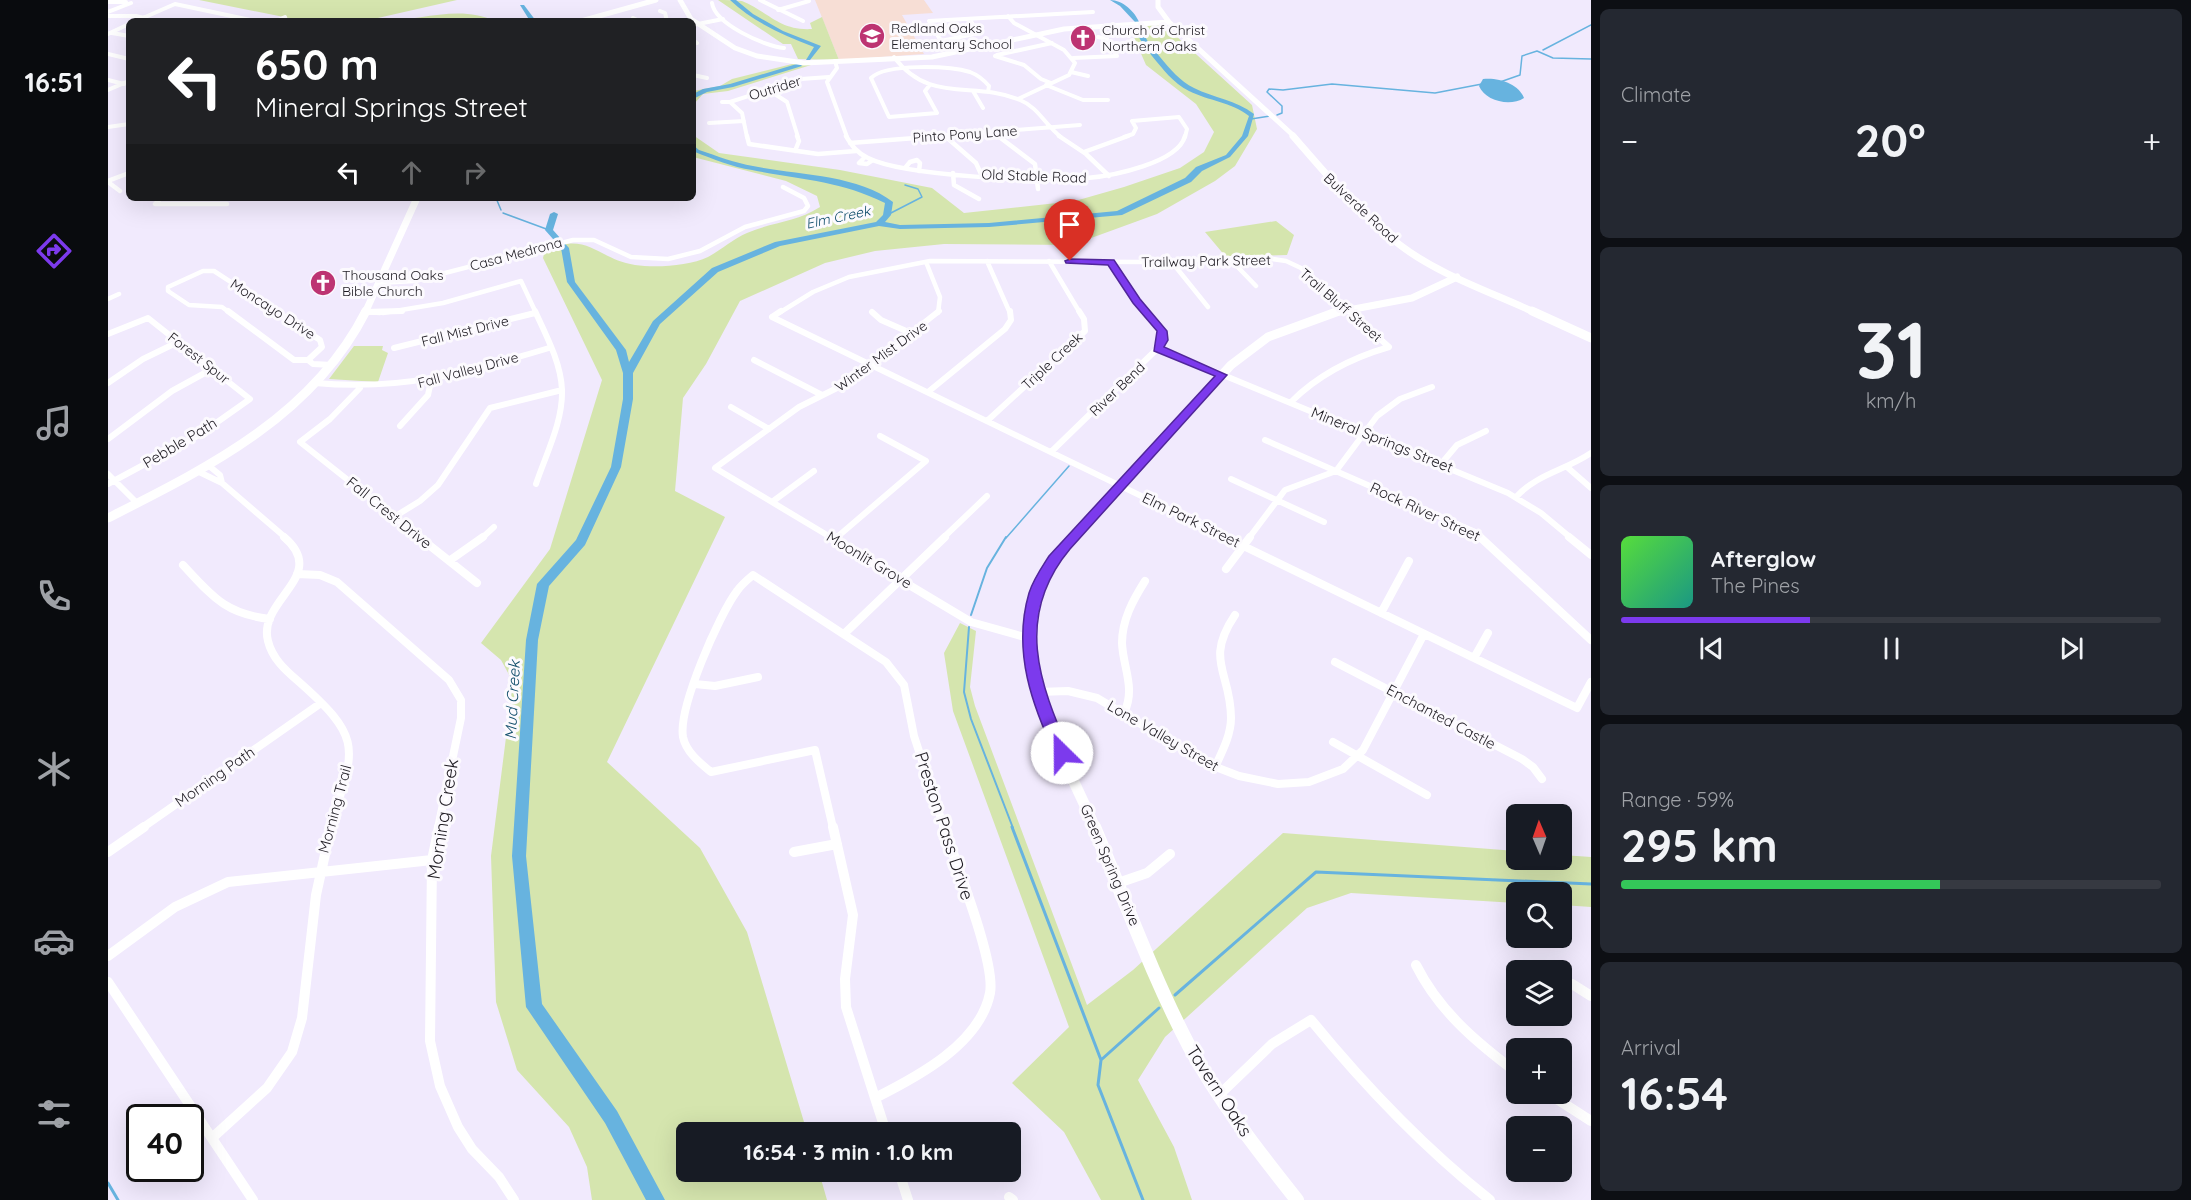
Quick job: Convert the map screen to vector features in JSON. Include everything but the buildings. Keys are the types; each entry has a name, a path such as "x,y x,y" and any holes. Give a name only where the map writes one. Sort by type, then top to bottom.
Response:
{"main road":[{"path":"592,18 656,0"},
{"path":"680,0 694,18"},
{"path":"686,0 694,18"},
{"name":"Bulverde Road","path":"1152,0 1154,10 1285,126 1334,185 1376,225 1409,251 1457,277 1591,338"},
{"name":"Bulverde Road","path":"1158,0 1158,7 1167,21"},
{"path":"699,24 738,47 759,55 795,63 924,56 1074,28 1167,21"},
{"path":"108,518 208,465 269,425 315,383 332,365 355,332 416,201"},
{"name":"Green Spring Drive","path":"1155,974 1038,692 1030,663 1028,638 1032,608 1044,574 1059,552 1119,486 1248,350 1268,338 1313,318 1412,298 1457,277"},
{"name":"Tavern Oaks","path":"1155,974 1180,1029 1219,1095 1297,1200"}],"street":[{"path":"760,0 803,21"},
{"path":"778,10 809,1"},
{"path":"108,2 130,3 108,14"},
{"path":"712,3 714,12 761,43 784,48"},
{"path":"108,14 143,18 175,4 241,18"},
{"path":"660,11 665,13 666,18"},
{"path":"969,19 979,33 941,41 929,21 1093,12"},
{"path":"1008,16 1074,58 1117,56 1107,39 1098,37"},
{"path":"699,24 723,19"},
{"path":"109,33 126,25"},
{"path":"109,33 126,36"},
{"path":"1052,44 994,56 1024,65 1041,79 1079,100 1096,102 1108,100"},
{"path":"108,54 126,58"},
{"path":"895,58 901,70 908,77 929,86 988,92 1018,99 1038,110 1051,127 1084,152 1109,176"},
{"path":"1018,99 1071,72 1076,65 1074,58"},
{"path":"829,77 837,68 832,62"},
{"path":"929,86 925,91 937,114 889,117 871,78 881,72 945,68 976,75 988,82 988,92"},
{"path":"1071,72 1088,76"},
{"path":"696,76 707,78"},
{"name":"Old Stable Road","path":"829,77 826,88 850,143 856,151 873,160 919,171 1082,179 1109,176 1158,159 1180,146 1187,132 1179,117 1132,121 1136,128 1133,134 1084,152"},
{"name":"Outrider","path":"722,102 730,102 801,79 829,77"},
{"path":"108,80 123,84"},
{"path":"108,90 126,84"},
{"path":"767,89 787,102 799,141 795,151"},
{"path":"973,91 983,108"},
{"path":"730,102 741,110 749,143"},
{"path":"710,123 744,121"},
{"path":"108,127 126,124"},
{"name":"Pinto Pony Lane","path":"850,143 1080,125"},
{"path":"993,132 1034,162 1038,189"},
{"path":"945,136 951,144 977,164 981,174"},
{"path":"739,142 822,154 856,151"},
{"name":"Old Stable Road","path":"865,157 859,163 867,164 873,160"},
{"name":"Old Stable Road","path":"905,168 910,162 917,160 920,163 919,171"},
{"path":"953,173 954,185 979,199"},
{"path":"108,181 126,175"},
{"path":"108,181 120,191"},
{"name":"Casa Medrona","path":"379,281 428,277 550,244 573,240 594,240 631,257 651,260 685,256 745,227 804,212 808,206 804,198 783,187"},
{"path":"158,201 155,204 226,204"},
{"name":"Trailway Park Street","path":"772,317 813,292 840,280 889,267 926,262 1111,262 1264,257 1291,264"},
{"path":"1230,259 1256,286"},
{"path":"928,392 1005,329 1011,320 1010,309 987,261"},
{"name":"Triple Creek","path":"987,421 1085,332 1084,319 1049,261"},
{"path":"1171,261 1208,307"},
{"name":"Winter Mist Drive","path":"715,468 799,407 849,382 936,316 942,307 926,262"},
{"path":"1111,262 1137,301 1162,331 1163,340 1158,348"},
{"name":"Trail Bluff Street","path":"1291,264 1306,272 1389,347 1364,353 1328,369 1291,402"},
{"name":"Moncayo Drive","path":"308,360 322,347 320,340 262,300 245,293 209,270 168,287 168,291 185,304 222,307 294,360 308,360 313,364 332,365"},
{"path":"364,312 385,313 433,304 521,281 560,377 562,390 536,484"},
{"path":"108,299 119,294"},
{"path":"872,312 881,320 913,334"},
{"name":"Fall Mist Drive","path":"394,348 451,336 535,313"},
{"name":"Elm Park Street","path":"772,317 1577,708 1591,682"},
{"name":"Forest Spur","path":"108,334 148,318 250,399"},
{"path":"108,383 143,358 178,342"},
{"name":"Fall Valley Drive","path":"315,383 360,388 431,381 549,348"},
{"name":"Mineral Springs Street","path":"1158,348 1516,497 1541,513 1591,555"},
{"name":"River Bend","path":"1051,452 1158,348"},
{"path":"754,360 822,395"},
{"path":"108,439 172,391 212,369"},
{"path":"400,426 428,395 431,381"},
{"path":"1226,569 1277,500 1293,485 1326,477 1336,471 1364,433 1388,407 1432,387"},
{"name":"Fall Crest Drive","path":"360,388 330,419 300,442 477,583"},
{"path":"394,517 420,501 438,485 490,408 562,390"},
{"name":"Pebble Path","path":"111,482 199,435 250,399"},
{"path":"731,407 769,429"},
{"path":"1441,464 1457,445 1486,431"},
{"path":"835,540 926,461 880,436"},
{"name":"Rock River Street","path":"1265,440 1475,532 1591,640"},
{"path":"1516,497 1532,480 1567,467 1591,453"},
{"path":"208,465 220,475 222,483"},
{"path":"1567,467 1591,488"},
{"name":"Moonlit Grove","path":"715,468 971,622 1028,638"},
{"path":"183,565 231,612 247,617 270,618 297,574 300,557 294,544 222,483 197,471"},
{"path":"772,502 814,471"},
{"path":"108,474 111,482 137,503"},
{"path":"1231,479 1324,522"},
{"path":"844,634 987,496"},
{"path":"449,561 479,541 494,527"},
{"path":"1381,613 1409,561"},
{"name":"Morning Creek","path":"297,574 320,575 337,582 449,680 457,690 462,706 461,718 432,860 428,1015 434,1063 458,1127 472,1149 499,1177 514,1200"},
{"name":"Preston Pass Drive","path":"695,684 733,596 753,575 886,662 904,685 914,736 986,956 990,993 986,1007 973,1028 924,1069 895,1089 874,1099"},
{"path":"1124,713 1130,704 1132,690 1123,654 1123,630 1126,616 1145,581"},
{"path":"1215,767 1225,745 1231,719 1228,692 1219,662 1217,645 1235,615"},
{"name":"Morning Trail","path":"212,1138 272,1082 291,1053 303,1015 319,870 346,774 349,751 343,727 271,651 267,632 270,618"},
{"path":"1474,658 1488,633"},
{"name":"Lone Valley Street","path":"1038,692 1083,693 1124,713 1215,767 1252,780 1298,784 1330,776 1358,756 1424,634"},
{"name":"Enchanted Castle","path":"1335,662 1522,759 1533,767 1542,779"},
{"path":"758,677 715,686 695,684 686,704 682,727 686,744 697,761 711,772 815,750 853,915 845,979 846,1007 882,1122"},
{"name":"Morning Path","path":"108,852 321,703"},
{"path":"1333,742 1427,795"},
{"path":"794,852 837,844"},
{"path":"1118,883 1147,873 1170,854"},
{"path":"108,956 175,907 214,886 240,878 432,860"},
{"path":"1416,965 1434,998 1506,1064"},
{"path":"108,982 253,1200"},
{"path":"1572,984 1591,996"},
{"path":"1219,1095 1272,1044 1311,1020 1380,1103 1421,1143 1490,1200"},
{"path":"1565,1104 1591,1121"},
{"path":"902,1182 908,1200"}],"shaded area":[{"name":"Redland Oaks Elementary School","path":"815,0 924,0 933,13 902,15 924,54 839,60"}],"green space":[{"path":"199,0 457,0 378,18 289,18"},
{"path":"718,0 742,1 782,24 801,29 812,29 810,23 822,17 839,60 798,59 791,44 783,44"},
{"path":"448,14 485,18 416,18"},
{"path":"1164,25 1252,105 1257,129 1235,166 1215,181 1157,214 1072,245 944,244 875,251 825,263 740,301 706,364 683,398 675,491 725,517 607,762 700,848 747,932 804,1122 676,1122 676,1182 822,1182 827,1200 592,1200 587,1167 569,1127 517,1070 496,1002 491,856 513,682 501,660 481,643 550,549 602,380 543,258 545,250 572,243 592,248 622,262 635,265 682,264 708,257 747,233 802,216 820,207 817,196 786,181 696,158 696,137 719,153 840,170 932,188 964,213 1075,201 1124,187 1180,168 1204,152 1214,132 1196,104 1146,65 1129,26"},
{"path":"792,64 811,65 728,91 703,94 696,102 696,90 720,86 732,79"},
{"path":"1276,221 1294,235 1287,255 1226,257 1205,232"},
{"path":"354,346 383,346 382,350 388,353 378,382 329,379"},
{"path":"960,623 976,631 970,687 975,706 1087,1005 1133,970 1283,833 1506,850 1506,870 1572,870 1572,856 1591,857 1591,907 1572,906 1572,882 1506,882 1506,902 1351,893 1307,908 1165,1037 1138,1080 1174,1147 1192,1200 1101,1200 1064,1132 1012,1083 1069,1027 953,711 944,653"}],"water":[{"path":"1483,79 1507,82 1518,89 1524,98 1512,102 1492,99 1479,86"}],"waterway":[{"name":"Elm Creek","path":"733,0 751,15 781,32 818,46 808,59"},
{"path":"1113,0 1122,5 1137,21"},
{"name":"Mud Creek","path":"522,6 531,18"},
{"path":"1139,25 1141,38 1170,73"},
{"path":"1543,50 1591,25"},
{"path":"1500,82 1520,75 1522,56 1537,51 1553,58 1591,59"},
{"name":"Elm Creek","path":"696,95 705,90 731,86 800,65"},
{"path":"879,224 900,227 989,225 1119,213 1188,180 1199,169 1228,156 1245,136 1252,115 1234,104 1191,89 1171,74"},
{"path":"1277,115 1282,113 1282,106 1267,92 1269,89 1283,90 1332,84 1435,93 1482,84"},
{"path":"1251,119 1270,116"},
{"name":"Elm Creek","path":"696,150 743,166 837,182 871,193 889,202 887,215 879,224"},
{"path":"887,215 922,197 918,189 905,185"},
{"path":"497,201 501,210"},
{"path":"503,213 549,230"},
{"name":"Mud Creek","path":"554,214 549,230 565,248 571,282 621,350 628,373"},
{"name":"Elm Creek","path":"628,373 656,323 715,270 778,244 879,224"},
{"name":"Mud Creek","path":"628,373 628,399 616,467 581,542 543,584 532,640 519,856 534,1007 611,1117 656,1200"},
{"path":"1006,538 1069,466"},
{"path":"971,615 987,568 1006,537"},
{"path":"969,627 964,692 971,719 1013,828"},
{"path":"1012,827 1101,1060"},
{"path":"1175,995 1316,872 1591,884"},
{"path":"1101,1060 1159,1008"},
{"path":"1101,1060 1098,1085 1143,1200"},
{"path":"108,1183 118,1200"}],"place":[{"name":"Redland Oaks Elementary School","path":"872,36"},
{"name":"Church of Christ Northern Oaks","path":"1083,38"},
{"name":"Thousand Oaks Bible Church","path":"323,283"}],"route":[{"path":"1062,753 1040,702 1030,663 1028,644 1032,608 1044,574 1065,546 1222,375 1158,348 1163,340 1162,331 1128,289 1111,262 1070,261"}]}
